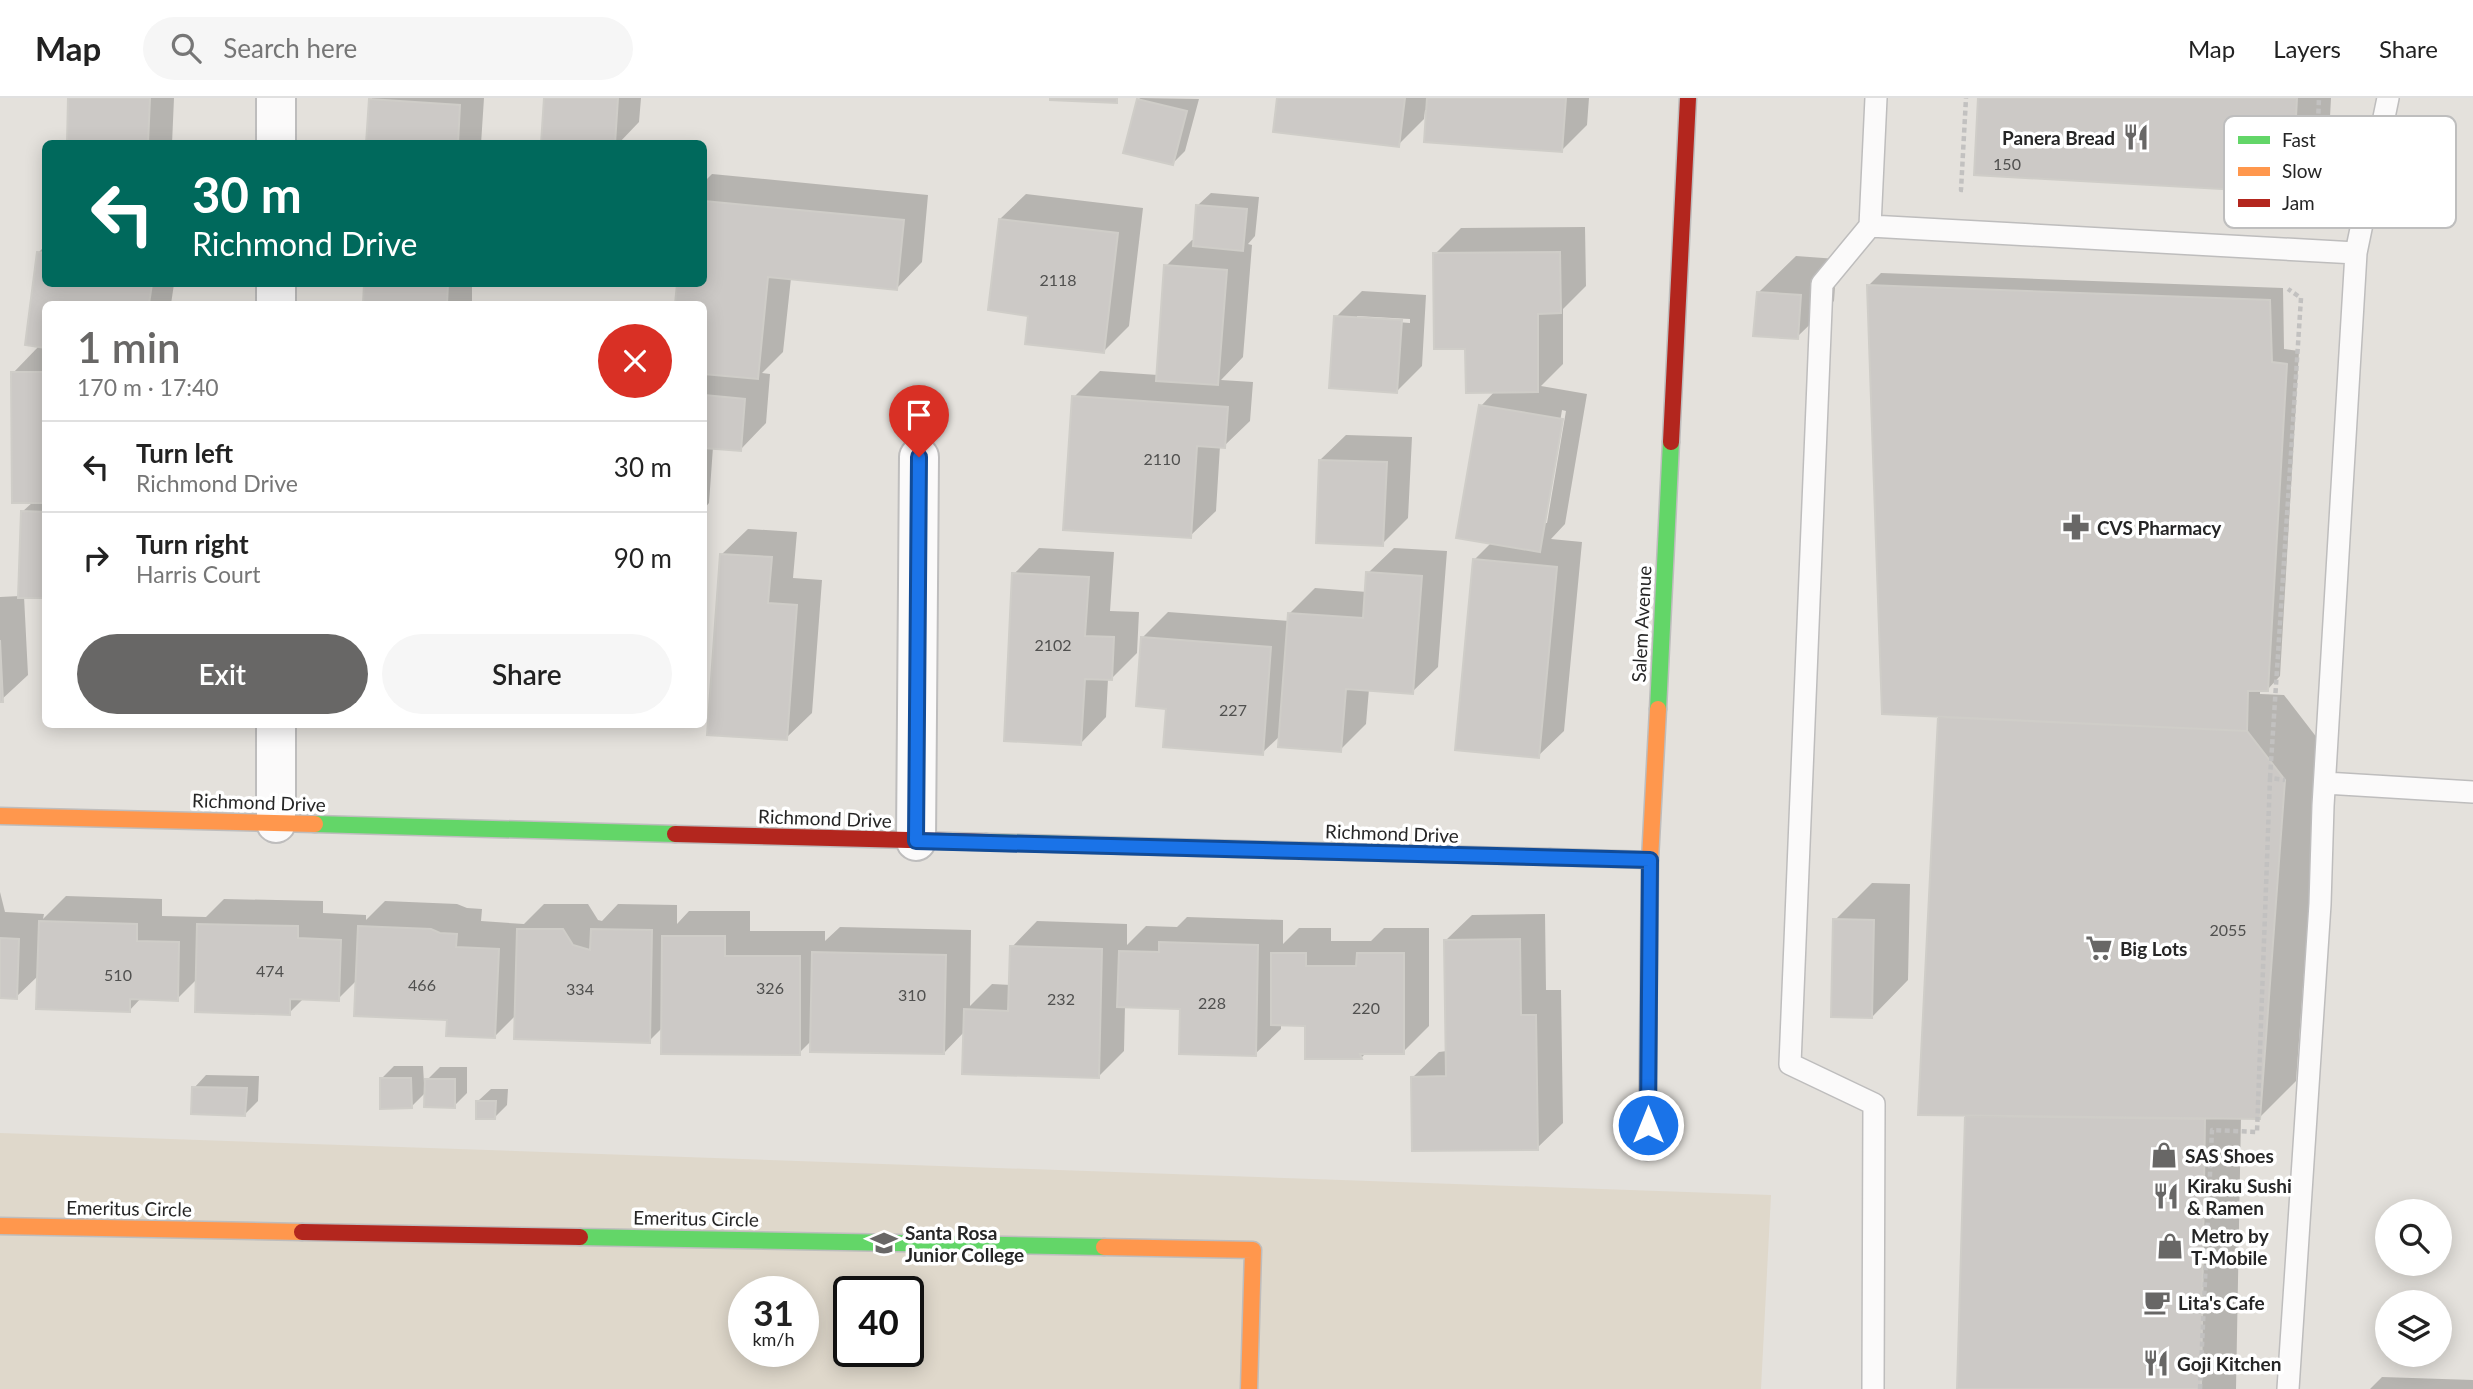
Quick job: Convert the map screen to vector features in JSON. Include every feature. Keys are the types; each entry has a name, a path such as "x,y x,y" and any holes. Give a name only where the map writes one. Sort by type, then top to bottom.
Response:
{"street":[{"path":"276,98 276,140"},
{"name":"Salem Avenue","path":"1647,1152 1650,860 1688,98"},
{"path":"916,841 919,457"},
{"path":"276,728 276,823"},
{"name":"Richmond Drive","path":"0,816 1650,860"},
{"name":"Emeritus Circle","path":"0,1226 1253,1250 1249,1389"}],"lane":[{"path":"1873,1389 1874,1104 1790,1064 1822,284 1870,226 1876,98"},
{"path":"2384,116 2388,98"},
{"path":"1870,226 2356,253"},
{"path":"2288,1389 2320,904 2356,253 2361,228"},
{"path":"2325,783 2473,792"}],"path":[{"path":"1961,190 1966,98"},
{"path":"2318,116 2319,98"},
{"path":"2200,1389 2212,1130 2257,1132 2270,778 2301,298 2286,287"},
{"path":"2270,778 2285,780"}],"shaded area":[{"name":"Santa Rosa Junior College","path":"0,1133 1771,1195 1761,1389 0,1389"}],"building":[{"path":"68,98 150,98 148,140 67,140"},
{"path":"544,98 618,98 615,140 541,140"},
{"path":"1117,98 1117,103 1050,100"},
{"path":"1277,98 1405,98 1399,147 1273,132"},
{"path":"1427,98 1566,98 1562,152 1424,142"},
{"name":"Panera Bread","path":"1978,98 2297,98 2296,116 2224,116 2224,189 1974,175"},
{"path":"369,99 460,105 458,140 366,140"},
{"path":"1137,99 1187,111 1173,165 1123,153"},
{"path":"707,201 904,220 897,290 768,277 758,379 707,374 707,301 675,301 677,287 707,287"},
{"path":"1196,205 1247,209 1243,251 1193,246"},
{"path":"999,219 1118,233 1104,353 1025,344 1028,316 988,310"},
{"path":"37,252 42,253 42,287 152,287 149,301 42,301 42,347 25,345"},
{"path":"1560,252 1561,313 1538,314 1538,392 1466,393 1465,349 1434,349 1433,253"},
{"path":"1164,265 1227,270 1218,385 1156,381"},
{"name":"CVS Pharmacy","path":"1867,285 2270,300 2272,362 2287,364 2268,691 2248,691 2247,731 1882,714"},
{"path":"364,287 448,287 447,301 363,301"},
{"path":"1757,292 1801,295 1798,339 1753,336"},
{"path":"1334,316 1402,320 1397,393 1329,388"},
{"path":"11,372 42,372 42,503 12,503"},
{"path":"707,395 745,399 741,451 707,448"},
{"path":"1072,396 1228,407 1225,448 1197,446 1191,538 1063,530"},
{"path":"1479,405 1563,419 1540,552 1456,538"},
{"path":"1319,460 1387,462 1383,546 1316,543"},
{"path":"21,511 42,512 42,598 18,598"},
{"path":"720,554 772,557 768,603 797,605 787,740 707,735"},
{"path":"1473,559 1557,567 1539,758 1455,750"},
{"path":"1366,572 1422,576 1413,694 1346,689 1341,752 1278,747 1288,613 1363,618"},
{"path":"1012,573 1089,577 1085,636 1114,637 1112,680 1085,679 1081,745 1004,741"},
{"path":"1141,637 1271,647 1263,755 1163,747 1166,709 1136,706"},
{"path":"0,640 3,702 0,702"},
{"name":"Big Lots","path":"1938,717 2247,731 2285,780 2260,1119 1918,1115"},
{"path":"1833,919 1874,920 1872,1018 1831,1017"},
{"path":"39,921 137,924 137,941 179,942 178,1001 130,999 130,1012 36,1009"},
{"path":"197,924 298,926 298,938 341,940 339,1001 290,999 290,1015 195,1012"},
{"path":"358,926 431,929 440,933 457,934 456,947 499,949 495,1038 446,1036 447,1020 354,1016"},
{"path":"517,929 563,929 573,945 590,950 591,929 652,930 650,1043 514,1039"},
{"path":"662,936 725,936 725,956 800,956 800,1055 661,1054"},
{"path":"0,938 19,939 17,999 0,998"},
{"path":"1520,939 1521,1015 1536,1015 1538,1150 1412,1151 1411,1077 1446,1076 1444,940"},
{"path":"1159,942 1258,945 1256,1056 1179,1054 1180,1009 1117,1007 1119,951 1159,952"},
{"path":"1010,946 1102,949 1099,1078 962,1074 964,1009 1008,1011"},
{"path":"812,952 946,955 944,1054 810,1052"},
{"path":"1271,953 1306,953 1306,966 1356,966 1357,953 1404,953 1404,1054 1360,1054 1362,1059 1305,1059 1305,1026 1271,1025"},
{"path":"380,1078 411,1078 412,1108 380,1109"},
{"path":"425,1079 455,1079 455,1108 424,1107"},
{"path":"192,1087 247,1088 245,1116 191,1114"},
{"path":"476,1101 496,1101 495,1119 476,1119"},
{"path":"1965,1116 2205,1119 2201,1389 1957,1389"}],"traffic: fast":[{"path":"1658,709 1671,442"},
{"path":"315,824 675,834"},
{"path":"986,842 1276,850"},
{"path":"1550,857 1650,860"},
{"path":"580,1237 1104,1247"}],"traffic: slow":[{"path":"1647,1152 1650,860 1658,709"},
{"path":"0,816 315,824"},
{"path":"1276,850 1550,857"},
{"path":"0,1226 302,1232"},
{"path":"1104,1247 1253,1250 1249,1389"}],"traffic: jam":[{"path":"1671,442 1688,98"},
{"path":"675,834 986,842"},
{"path":"302,1232 580,1237"}],"place":[{"name":"Panera Bread","path":"2136,137"},
{"name":"CVS Pharmacy","path":"2076,527"},
{"name":"Big Lots","path":"2099,948"},
{"name":"SAS Shoes","path":"2164,1155"},
{"name":"Kiraku Sushi & Ramen","path":"2166,1196"},
{"name":"Santa Rosa Junior College","path":"884,1243"},
{"name":"Metro by T-Mobile","path":"2170,1246"},
{"name":"Lita's Cafe","path":"2157,1302"},
{"name":"Goji Kitchen","path":"2156,1363"}],"route":[{"path":"919,457 916,841 1650,860 1648,1125"}]}
